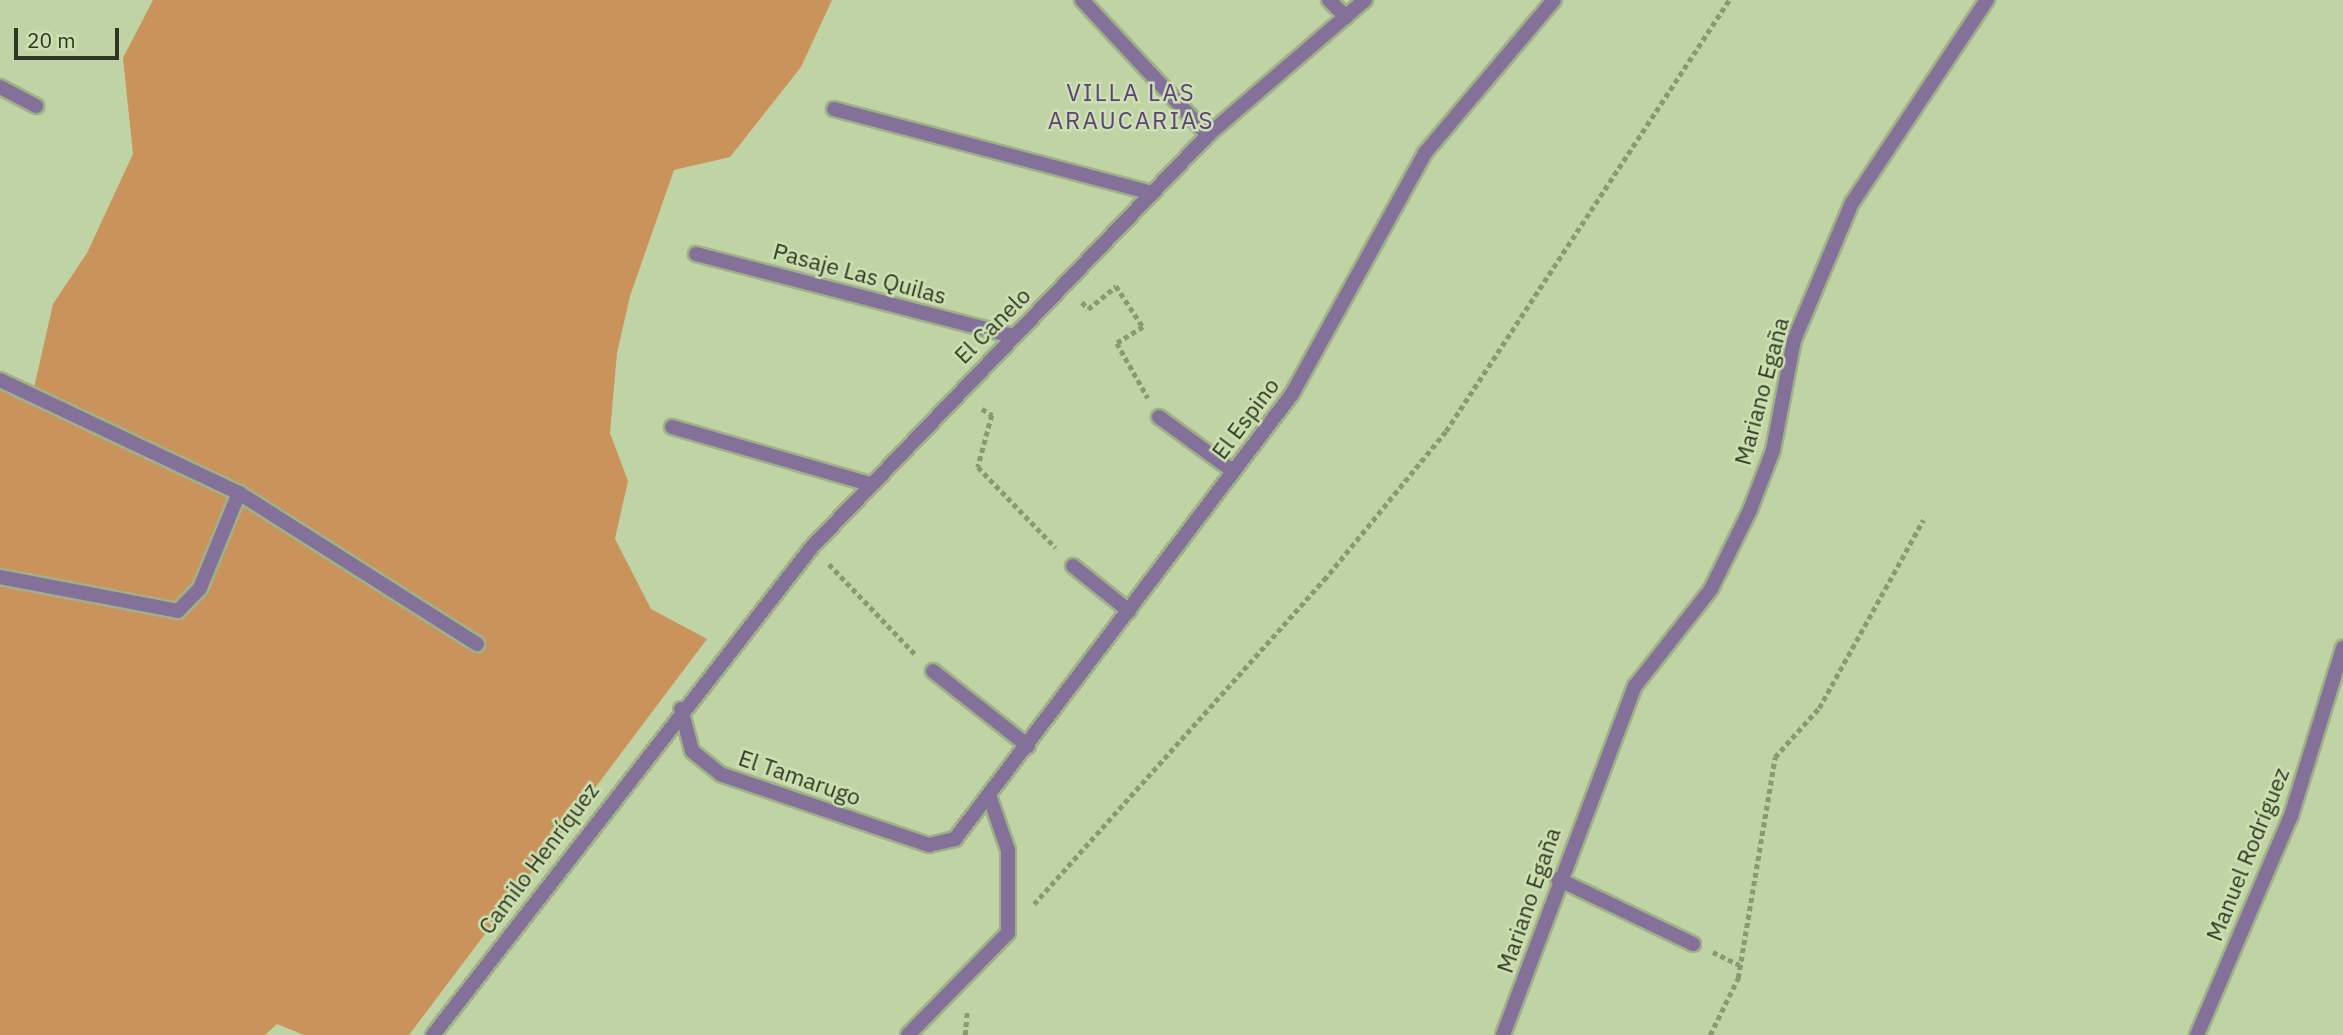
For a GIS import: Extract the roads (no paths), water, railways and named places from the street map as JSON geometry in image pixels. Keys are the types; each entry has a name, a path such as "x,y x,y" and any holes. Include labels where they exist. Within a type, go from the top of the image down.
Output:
{"street":[{"path":"1082,0 1208,135"},
{"path":"1329,0 1346,16"},
{"name":"El Canelo","path":"681,709 813,547 1012,336 1208,135 1365,0"},
{"name":"El Espino","path":"943,845 990,798 1311,366 1425,153 1555,0"},
{"name":"Mariano Egaña","path":"1503,1035 1558,878 1635,686 1711,589 1750,510 1773,450 1794,340 1852,203 1987,0"},
{"path":"0,87 36,106"},
{"path":"834,109 1152,193"},
{"name":"Pasaje Las Quilas","path":"696,254 1012,336"},
{"path":"0,380 239,493 477,644"},
{"path":"1158,417 1233,471"},
{"path":"672,427 870,484"},
{"path":"0,577 178,611 200,588 239,493"},
{"path":"1073,566 1129,611"},
{"name":"Manuel Rodríguez","path":"2197,1035 2291,816 2343,648"},
{"path":"933,671 1028,746"},
{"name":"El Tamarugo","path":"681,709 688,742 708,768 943,845"},
{"name":"Camilo Henríquez","path":"433,1035 681,709"},
{"path":"908,1035 1008,933 1009,850 990,798"},
{"path":"1558,878 1693,943"}],"district":[{"name":"VILLA LAS ARAUCARIAS","path":"1131,107"}]}
